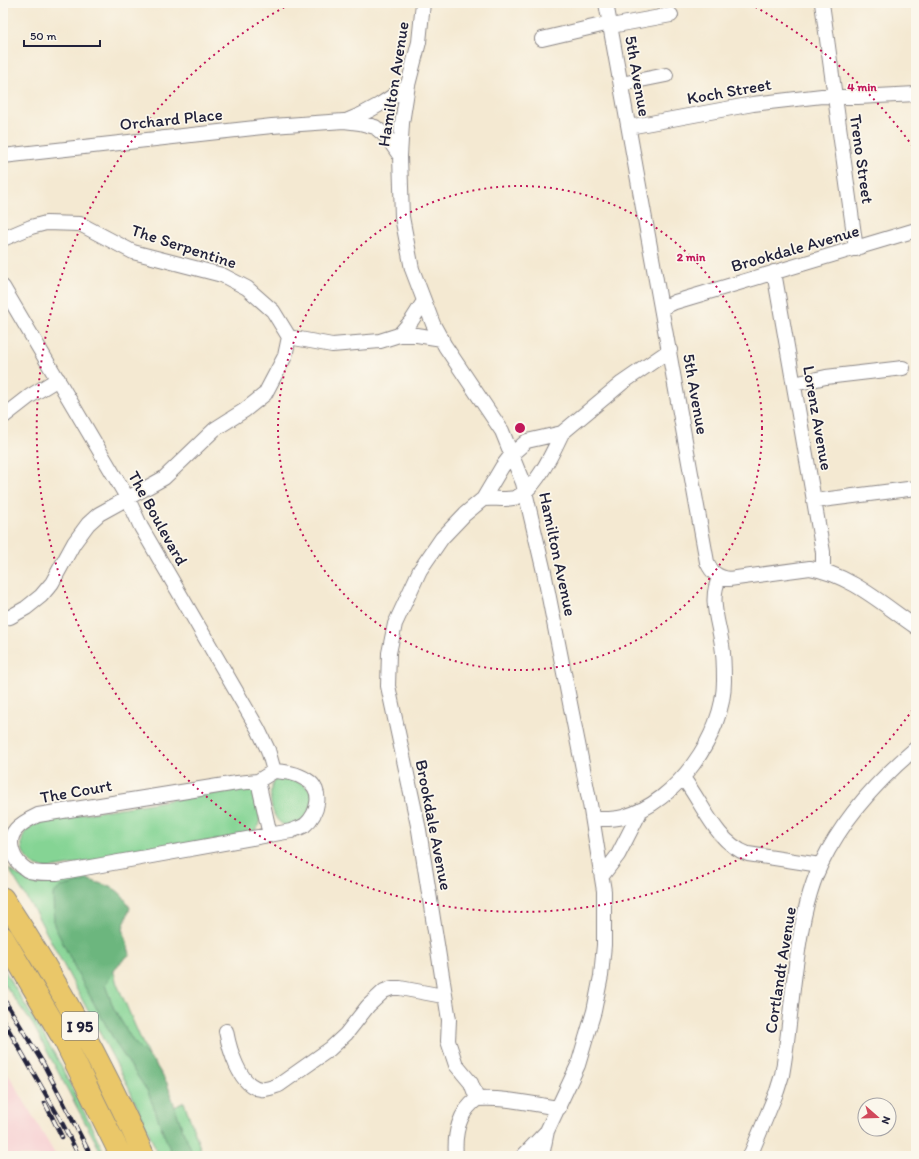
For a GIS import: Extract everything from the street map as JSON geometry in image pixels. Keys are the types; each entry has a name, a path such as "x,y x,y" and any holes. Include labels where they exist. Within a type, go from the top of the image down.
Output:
{"highway":[{"name":"I 95","path":"3,898 70,1008 105,1073 144,1156"},
{"name":"I 95","path":"3,937 65,1042 121,1156"}],"street":[{"name":"Hamilton Avenue","path":"423,3 419,42 408,85 402,124 400,156 400,186 404,224 412,269 442,339 495,418 502,431 526,492 544,572 593,819 602,876 604,917 601,976 587,1038 578,1065 547,1131 542,1156"},
{"name":"5th Avenue","path":"606,3 708,562 711,571 720,577"},
{"name":"Treno Street","path":"822,3 856,249"},
{"path":"542,39 610,24 671,15"},
{"path":"621,84 666,75"},
{"name":"Orchard Place","path":"344,121 367,113 385,103 408,85"},
{"name":"Koch Street","path":"629,128 753,104 822,96 916,94"},
{"name":"Orchard Place","path":"3,156 272,126 344,121 375,127 387,137 400,156"},
{"name":"The Serpentine","path":"3,239 31,227 46,223 80,224 133,252 222,275 247,288 273,311 289,337"},
{"name":"Brookdale Avenue","path":"662,308 774,272 856,249 916,230"},
{"name":"Lorenz Avenue","path":"774,272 823,552 823,570"},
{"name":"The Boulevard","path":"3,286 128,499 141,527 258,729 268,750 274,771"},
{"path":"400,335 412,320 424,300"},
{"path":"3,618 10,617 26,608 41,596 52,582 88,524 99,514 164,478 215,429 245,410 265,394 285,356 289,337 332,345 380,341 400,335 417,335 442,339"},
{"name":"Brookdale Avenue","path":"526,492 539,475 562,433 622,383 670,350"},
{"path":"794,384 826,377 903,368"},
{"path":"3,417 30,396 58,379"},
{"name":"Brookdale Avenue","path":"477,1098 471,1083 456,1065 448,1041 449,1020 419,830 388,686 389,654 395,624 420,570 442,538 465,514 483,499 502,467 512,454 527,442 562,433"},
{"path":"814,501 916,488"},
{"path":"483,499 507,499 526,492"},
{"path":"593,819 620,818 642,810 662,797 683,778 706,744 715,724 723,695 722,646 713,595 715,585 720,577 743,578 810,568 823,570 844,578 916,627"},
{"name":"Cortlandt Avenue","path":"750,1156 777,1091 782,1075 796,959 804,915 820,865 834,841 862,803 889,771 916,748"},
{"name":"The Court","path":"274,771 290,772 308,780 316,790 318,801 314,814 305,825 291,831 57,873 27,870 14,857 10,845 12,834 16,829 24,822 38,815 237,783 258,781 274,771"},
{"path":"683,778 696,794 714,825 726,840 738,850 748,854 820,865"},
{"path":"258,781 270,835"},
{"path":"602,876 618,855 642,810"},
{"path":"226,1030 230,1051 242,1076 252,1086 261,1089 270,1088 279,1085 312,1063 330,1048 346,1034 368,1006 384,991 392,988 400,988 444,996"},
{"path":"456,1156 455,1135 462,1116 470,1104 477,1098 494,1097 559,1108"},
{"name":"Hamilton Avenue","path":"523,1156 547,1131"}],"shaded area":[{"path":"3,1065 56,1156 3,1156"}],"green space":[{"path":"281,775 300,783 312,793 313,798 306,819 292,826 285,825 280,822 275,817 272,810 272,787 275,780"},
{"path":"251,787 255,790 260,820 256,830 251,834 46,869 31,863 22,849 22,840 26,831 33,825 46,820"},
{"path":"9,869 29,881 38,883 54,882 85,874 89,880 117,984 171,1109 184,1102 203,1156 159,1156 126,1082 38,917"},
{"path":"89,880 114,889 122,896 130,908 123,928 130,954 118,965 105,985 114,1009 133,1041 154,1062 167,1083 182,1128 192,1151 196,1156 174,1156 168,1145 148,1092 118,1047 81,980 54,925 53,894 61,887"},
{"path":"3,968 57,1058 106,1156 103,1156 33,1025 3,982"}],"railway":[{"path":"3,998 43,1063 91,1156"},
{"path":"3,1020 60,1119 79,1156"},
{"path":"45,1103 62,1137"}]}
